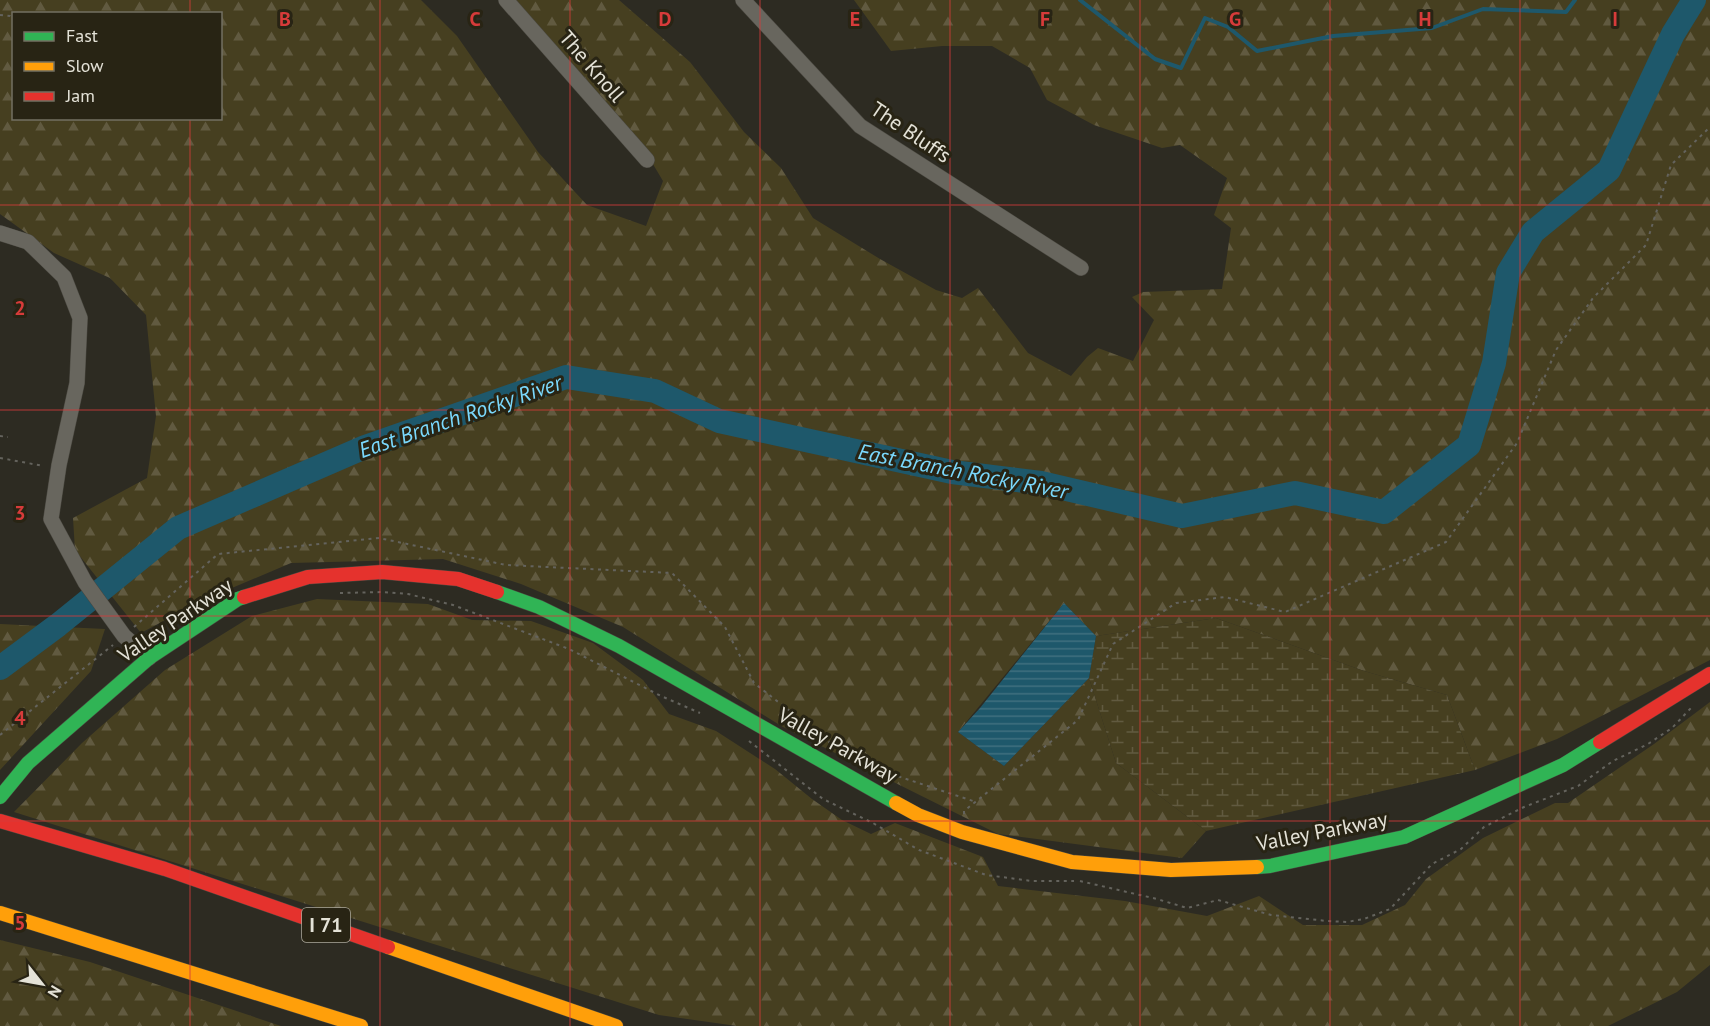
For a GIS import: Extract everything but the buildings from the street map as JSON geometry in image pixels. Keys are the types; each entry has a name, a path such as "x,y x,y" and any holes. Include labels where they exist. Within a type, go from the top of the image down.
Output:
{"main road":[{"name":"Valley Parkway","path":"0,797 28,763 149,658 238,599 308,577 382,572 458,579 539,607 619,646 918,815 962,832 1072,862 1171,870 1270,866 1404,837 1563,765 1710,674"},
{"name":"I 71","path":"0,821 165,869 616,1026"},
{"path":"0,913 361,1026"}],"street":[{"name":"The Knoll","path":"506,0 647,160"},
{"name":"The Bluffs","path":"743,0 860,126 1081,268"},
{"path":"0,233 28,242 64,277 80,318 77,383 58,469 51,519 85,582 124,636 149,658"}],"path":[{"path":"962,832 964,811 1078,720 1113,644 1176,603 1225,597 1285,612 1446,542 1517,442 1556,350 1593,298 1646,245 1671,165 1710,127"},
{"path":"0,436 8,437"},
{"path":"0,458 58,469"},
{"path":"0,735 124,636"}],"green space":[{"path":"0,0 421,0 457,36 538,152 587,205 646,226 663,181 638,139 515,0 619,0 690,62 744,132 781,168 813,218 936,290 962,298 978,288 1028,353 1071,376 1098,348 1133,361 1154,320 1132,297 1143,292 1222,289 1231,228 1214,215 1227,178 1180,145 1162,148 1094,125 1047,100 1030,68 992,46 942,46 891,51 854,0 1710,0 1710,660 1557,739 1475,770 1447,695 1364,671 1216,618 1096,636 1064,603 958,732 1004,766 1089,678 1116,763 1206,831 1182,858 998,834 783,727 623,627 521,584 443,559 291,563 199,602 141,633 75,550 73,518 147,478 156,416 146,315 110,278 54,253 0,214"},
{"path":"317,599 428,604 472,620 531,621 593,643 643,680 669,714 716,731 775,769 842,820 871,834 895,823 983,857 998,886 1125,901 1207,916 1259,896 1303,925 1362,925 1405,905 1426,879 1483,838 1555,803 1568,803 1710,702 1710,965 1677,992 1608,1026 737,1026 659,1015 14,812 82,743 165,670 252,616"},
{"path":"1216,618 1364,671 1447,695 1475,770 1206,831 1116,763 1089,678 1096,636"},
{"path":"0,624 105,629 91,671 0,770"},
{"path":"0,940 90,962 281,1026 0,1026"}],"water":[{"path":"1064,603 1096,636 1089,678 1004,766 958,732"}],"waterway":[{"path":"1080,0 1155,59 1181,68 1205,18 1228,27 1257,51 1333,36 1432,28 1483,9 1566,12 1575,0"},
{"name":"East Branch Rocky River","path":"0,668 58,625 178,528 365,447 566,377 655,391 719,421 952,472 1041,483 1182,516 1295,493 1384,512 1469,445 1494,363 1508,273 1533,232 1609,170 1673,34 1694,0"}],"traffic: fast":[{"path":"497,592 539,607 619,646 896,803"},
{"path":"0,797 28,763 149,658 244,597"},
{"path":"1257,867 1404,837 1563,765 1600,742"}],"traffic: slow":[{"path":"896,803 918,815 962,832 1072,862 1171,870 1257,867"},
{"path":"0,913 361,1026"},
{"path":"388,947 616,1026"}],"traffic: jam":[{"path":"244,597 308,577 382,572 458,579 497,592"},
{"path":"1600,742 1710,674"},
{"path":"0,821 165,869 388,947"}]}
